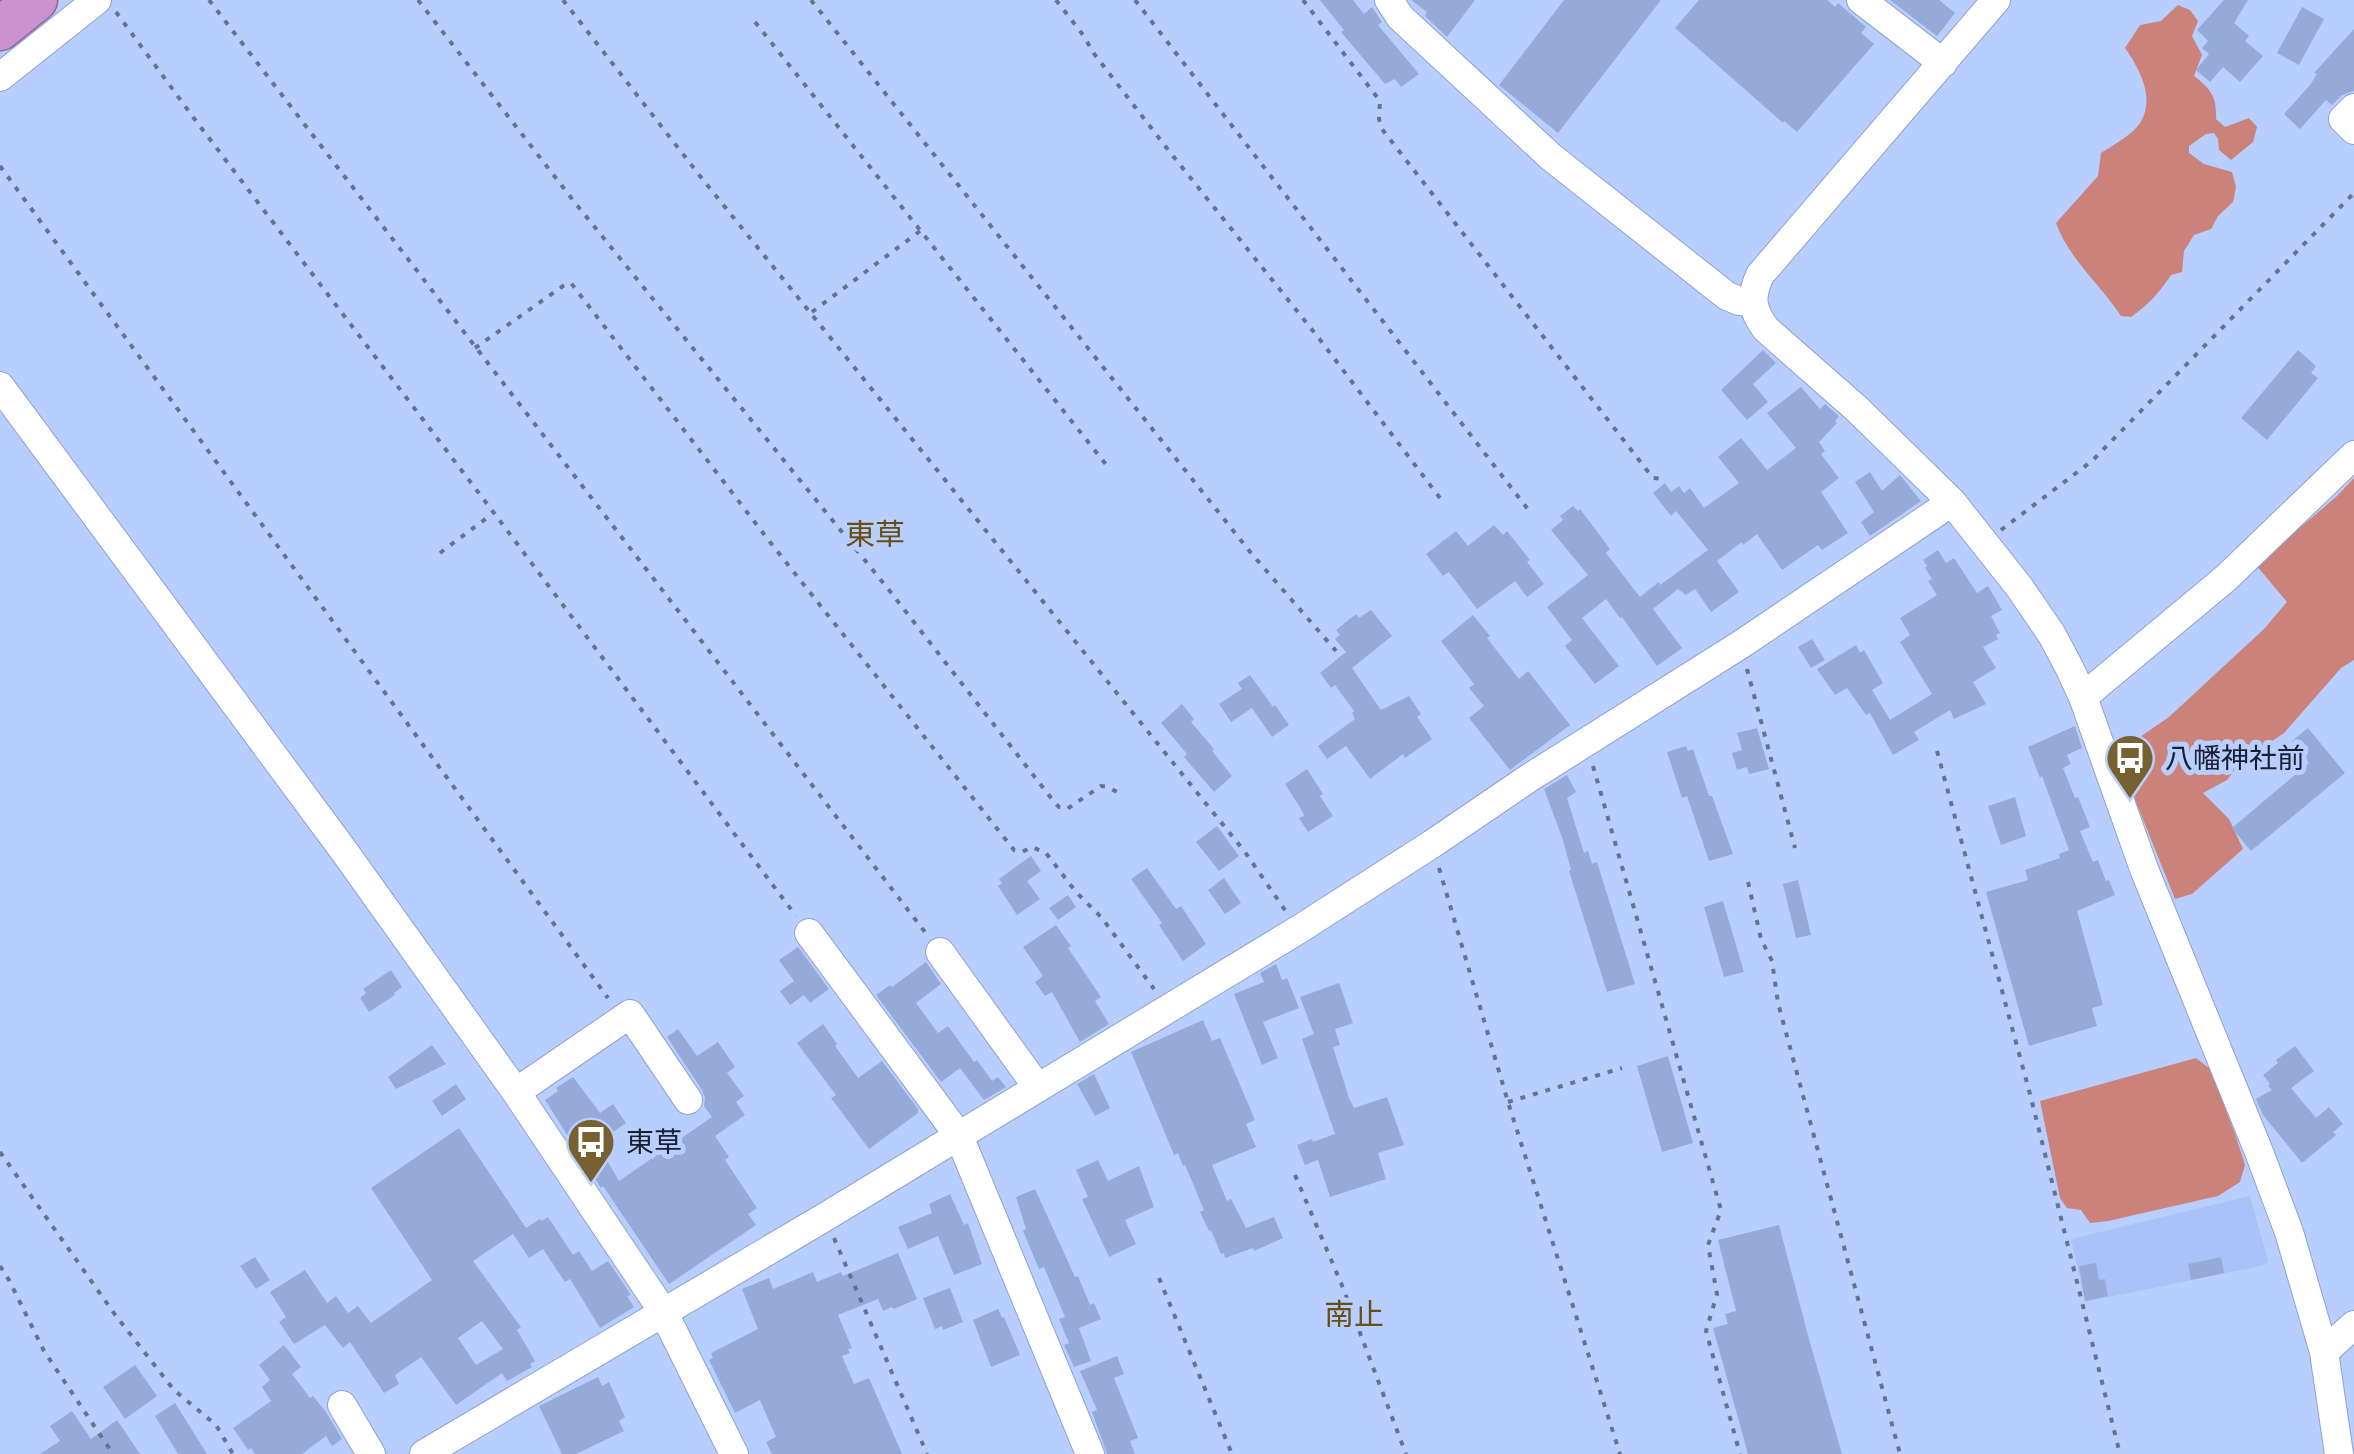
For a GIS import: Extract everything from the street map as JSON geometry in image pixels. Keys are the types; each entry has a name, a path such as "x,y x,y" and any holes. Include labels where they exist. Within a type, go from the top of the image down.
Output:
{"highway":[{"path":"0,29 36,0"}],"street":[{"path":"0,77 96,0"},
{"path":"1389,0 1400,18 1551,157 1726,296 1753,303"},
{"path":"1861,0 1942,63"},
{"path":"1993,1 1760,274 1753,290 1753,303 1766,329 1857,409 1952,502 2052,635 2082,697 2144,869 2289,1232 2324,1352 2339,1454"},
{"path":"2354,108 2344,119 2354,130"},
{"path":"0,386 344,851 516,1092 664,1313 734,1454"},
{"path":"2082,697 2226,578 2354,455"},
{"path":"424,1454 1298,930 1740,645 1952,502"},
{"path":"809,934 959,1136 1090,1454"},
{"path":"940,952 1038,1088"},
{"path":"516,1092 630,1014 688,1100"},
{"path":"2324,1352 2354,1325"},
{"path":"342,1405 372,1454"}],"path":[{"path":"108,0 809,934"},
{"path":"209,0 940,952"},
{"path":"418,0 588,219 1055,802 1066,809 1101,786 1117,792"},
{"path":"564,0 700,176 1235,840 1298,930"},
{"path":"810,0 1226,523 1336,651"},
{"path":"1056,0 1443,502"},
{"path":"1135,0 1530,512"},
{"path":"1303,0 1380,101 1382,129 1653,478 1666,479"},
{"path":"756,22 1108,467"},
{"path":"0,166 623,1018"},
{"path":"1985,542 2092,461 2354,193"},
{"path":"811,313 920,231"},
{"path":"475,348 570,283 1014,850 1022,852 1032,846 1046,853 1102,918 1168,1008"},
{"path":"440,553 494,513"},
{"path":"1740,645 1795,848"},
{"path":"1586,742 1721,1210 1708,1245 1716,1294 1706,1331 1740,1454"},
{"path":"1938,751 2030,1094 2120,1454"},
{"path":"1432,844 1508,1102 1620,1454"},
{"path":"1748,882 1900,1454"},
{"path":"1508,1102 1622,1068"},
{"path":"0,1152 116,1316 174,1390 216,1425 233,1454"},
{"path":"1295,1175 1348,1299 1406,1454"},
{"path":"825,1217 927,1454"},
{"path":"0,1266 44,1351 114,1454"},
{"path":"1159,1278 1232,1454"}],"shaded area":[{"path":"2178,5 2190,10 2198,21 2192,36 2202,55 2194,76 2212,94 2216,119 2225,127 2249,118 2257,127 2253,142 2231,160 2219,150 2214,133 2189,146 2189,153 2204,164 2232,172 2236,187 2233,202 2211,229 2194,235 2184,251 2182,272 2171,275 2131,317 2121,316 2077,260 2056,223 2098,176 2101,153 2132,132 2145,113 2144,84 2125,48 2140,25 2161,21"},
{"path":"2354,478 2354,660 2341,668 2284,733 2240,763 2227,780 2203,793 2229,819 2243,849 2192,894 2175,899 2126,777 2124,748 2169,717 2264,629 2287,602 2256,565"},
{"path":"2196,1058 2210,1069 2234,1131 2245,1165 2240,1182 2218,1196 2108,1221 2090,1223 2081,1210 2067,1208 2060,1198 2040,1101"},
{"path":"2250,1196 2268,1261 2265,1265 2085,1302 2071,1239"}],"building":[{"path":"1320,0 1353,0 1364,14 1372,7 1382,22 1378,25 1419,74 1401,87 1395,79 1385,84"},
{"path":"1411,0 1475,0 1447,37 1425,16 1427,12"},
{"path":"1564,0 1661,0 1558,133 1499,85"},
{"path":"1699,0 1827,0 1835,7 1838,3 1866,27 1861,33 1874,44 1797,132 1675,28"},
{"path":"1890,0 1939,0 1955,13 1937,36"},
{"path":"2224,0 2248,0 2234,23 2249,36 2245,41 2263,56 2240,82 2223,67 2210,82 2196,70 2209,54 2202,48 2208,41 2197,30"},
{"path":"2302,7 2324,19 2299,65 2277,53"},
{"path":"2354,29 2354,91 2342,95 2332,105 2326,100 2300,129 2284,114"},
{"path":"1763,350 1776,363 1753,384 1768,402 1747,420 1721,390"},
{"path":"2298,350 2316,366 2311,373 2318,378 2267,440 2241,418"},
{"path":"1801,387 1820,409 1825,404 1839,416 1819,442 1825,451 1821,454 1839,478 1821,492 1848,533 1822,550 1818,545 1782,570 1757,534 1743,545 1742,542 1717,561 1739,592 1711,612 1695,589 1686,595 1678,589 1653,609 1682,648 1657,666 1606,599 1582,618 1619,666 1595,684 1565,646 1572,640 1547,607 1588,575 1551,530 1563,520 1560,516 1573,506 1580,509 1610,549 1606,553 1640,597 1708,550 1676,511 1671,516 1653,493 1665,483 1671,492 1679,486 1684,493 1690,488 1704,508 1739,483 1718,457 1741,438 1767,470 1796,448 1767,413"},
{"path":"1870,472 1882,491 1900,475 1921,501 1870,536 1861,522 1874,512 1855,482"},
{"path":"1494,525 1503,535 1507,531 1544,584 1527,597 1515,581 1477,609 1449,572 1443,576 1426,554 1456,531 1468,546"},
{"path":"1938,550 1946,563 1954,558 1977,593 1988,586 2002,610 1991,616 2000,633 1996,635 1998,639 1983,647 1996,668 1973,682 1986,704 1954,719 1950,710 1914,732 1919,740 1893,755 1870,713 1866,715 1847,688 1835,695 1817,669 1856,645 1860,653 1864,650 1883,683 1872,690 1890,720 1932,694 1900,642 1910,635 1900,618 1937,595 1928,581 1932,579 1923,560"},
{"path":"1371,610 1392,636 1352,668 1381,710 1409,696 1432,739 1405,758 1403,754 1370,779 1346,746 1327,759 1318,746 1355,719 1354,711 1335,685 1331,688 1320,673 1346,652 1335,639 1340,635 1336,630 1356,614 1359,618"},
{"path":"1473,615 1519,679 1528,671 1570,725 1510,770 1469,718 1484,706 1469,688 1474,684 1441,641"},
{"path":"1812,639 1825,660 1811,668 1798,647"},
{"path":"1250,675 1289,725 1272,737 1252,708 1231,722 1219,704 1242,689 1238,683"},
{"path":"1182,704 1232,776 1214,792 1161,723"},
{"path":"2075,726 2082,748 2067,755 2071,764 2063,768 2090,827 2080,831 2093,862 2098,860 2115,895 2077,911 2103,1005 2092,1008 2097,1026 2029,1046 1986,892 2028,880 2025,870 2060,858 2059,854 2069,850 2028,747"},
{"path":"1757,728 1769,769 1749,774 1747,767 1737,770 1732,753 1742,750 1737,733"},
{"path":"2308,728 2345,773 2251,851 2232,828 2309,763 2292,741"},
{"path":"1686,746 1688,751 1693,749 1733,854 1709,861 1667,752"},
{"path":"1307,769 1333,816 1308,832 1299,818 1304,816 1301,809 1285,784"},
{"path":"1567,775 1576,792 1567,798 1584,853 1588,851 1592,864 1597,862 1635,984 1607,992 1563,840 1544,789"},
{"path":"2015,797 2026,836 2001,845 1988,806"},
{"path":"1217,826 1239,856 1219,871 1196,842"},
{"path":"1031,856 1041,871 1027,881 1040,899 1017,915 998,886 1002,883 999,879"},
{"path":"1147,868 1176,909 1181,906 1206,944 1183,961 1131,879"},
{"path":"1224,878 1241,903 1225,914 1208,890"},
{"path":"1798,880 1811,935 1796,938 1783,884"},
{"path":"1068,895 1076,907 1058,920 1049,908"},
{"path":"1723,901 1744,972 1724,977 1704,907"},
{"path":"1056,925 1101,997 1095,1001 1109,1024 1080,1042 1052,992 1045,996 1035,982 1043,976 1023,947"},
{"path":"798,947 829,989 810,1003 804,995 790,1005 780,991 794,981 779,960"},
{"path":"926,962 941,984 916,1003 938,1033 948,1026 992,1081 998,1077 1006,1087 984,1100 960,1068 941,1082 876,995"},
{"path":"1276,964 1282,980 1287,978 1299,1008 1263,1022 1278,1058 1262,1065 1234,994 1264,982 1260,973"},
{"path":"391,970 402,987 369,1012 360,998 366,993 363,989"},
{"path":"1339,983 1353,1023 1335,1029 1340,1045 1333,1047 1349,1098 1354,1108 1387,1097 1404,1145 1378,1153 1386,1179 1330,1197 1318,1160 1305,1165 1297,1145 1335,1134 1302,1039 1314,1034 1300,997"},
{"path":"1203,1020 1212,1041 1220,1038 1255,1120 1246,1124 1256,1147 1212,1165 1227,1201 1231,1199 1246,1228 1274,1217 1283,1238 1225,1258 1200,1212 1204,1210 1185,1165 1178,1153 1174,1155 1131,1052"},
{"path":"823,1024 858,1078 882,1061 918,1109 918,1113 869,1149 831,1098 836,1095 797,1043"},
{"path":"678,1029 697,1056 718,1042 735,1067 727,1073 744,1096 736,1102 745,1115 715,1136 729,1157 725,1160 757,1208 748,1214 756,1225 669,1284 545,1100 573,1077 600,1113 613,1104 626,1123 597,1143 619,1181 712,1117 704,1106 702,1090 667,1037"},
{"path":"432,1045 446,1064 396,1089 388,1077"},
{"path":"2295,1046 2314,1071 2291,1088 2316,1118 2329,1107 2343,1124 2333,1132 2336,1135 2302,1163 2263,1115 2256,1099 2272,1090 2263,1075"},
{"path":"1668,1056 1693,1143 1662,1152 1637,1066"},
{"path":"1094,1074 1110,1108 1095,1116 1077,1084"},
{"path":"456,1084 466,1099 442,1116 432,1101"},
{"path":"459,1128 526,1228 548,1217 573,1255 579,1251 592,1271 608,1261 631,1295 627,1296 634,1307 600,1328 570,1279 565,1282 543,1249 529,1258 513,1234 473,1261 521,1327 517,1330 535,1361 530,1364 532,1367 507,1381 502,1373 456,1405 421,1357 395,1375 399,1384 384,1393 350,1342 343,1348 325,1325 294,1344 279,1322 286,1317 270,1292 305,1270 327,1303 336,1296 348,1313 358,1306 371,1323 432,1280 371,1188","holes":["482,1321 503,1349 476,1365 458,1338"]},
{"path":"1098,1160 1108,1181 1139,1166 1154,1207 1125,1220 1136,1244 1109,1257 1082,1199 1088,1197 1076,1170"},
{"path":"1035,1189 1075,1277 1078,1276 1090,1305 1094,1303 1101,1319 1079,1328 1091,1361 1074,1367 1059,1319 1065,1317 1044,1267 1039,1269 1023,1231 1026,1229 1016,1197"},
{"path":"950,1194 964,1225 968,1223 982,1264 954,1275 938,1236 908,1249 898,1227 932,1213 929,1204"},
{"path":"1779,1225 1842,1454 1748,1454 1713,1328 1728,1324 1725,1314 1736,1311 1718,1240"},
{"path":"898,1253 917,1299 883,1311 878,1299 838,1315 852,1348 842,1356 854,1384 869,1378 902,1454 772,1454 766,1442 776,1437 760,1400 735,1413 709,1360 713,1358 711,1353 758,1329 742,1289 769,1278 773,1289 813,1272 817,1282 841,1272 843,1276"},
{"path":"255,1257 270,1280 256,1289 240,1266"},
{"path":"2221,1257 2224,1273 2191,1280 2188,1264"},
{"path":"2096,1263 2108,1296 2085,1301 2079,1266"},
{"path":"950,1288 963,1322 935,1329 923,1298"},
{"path":"998,1309 1020,1355 991,1367 973,1320"},
{"path":"284,1345 301,1367 292,1374 326,1412 342,1439 332,1446 326,1436 302,1454 255,1454 233,1428 271,1401 262,1387 270,1380 259,1365"},
{"path":"1117,1356 1124,1374 1114,1378 1138,1438 1130,1441 1135,1454 1107,1454 1092,1412 1097,1410 1080,1371"},
{"path":"135,1365 157,1396 125,1419 103,1387"},
{"path":"598,1377 602,1386 609,1382 625,1417 619,1421 624,1431 576,1454 562,1454 539,1406"},
{"path":"175,1403 207,1454 178,1454 155,1416"},
{"path":"72,1411 91,1439 117,1420 140,1454 40,1454 60,1441 50,1426"}],"place":[{"name":"八幡神社前","path":"2130,800"},
{"name":"東草","path":"591,1184"}],"district":[{"name":"東草","path":"875,535"},
{"name":"南止","path":"1354,1315"}]}
